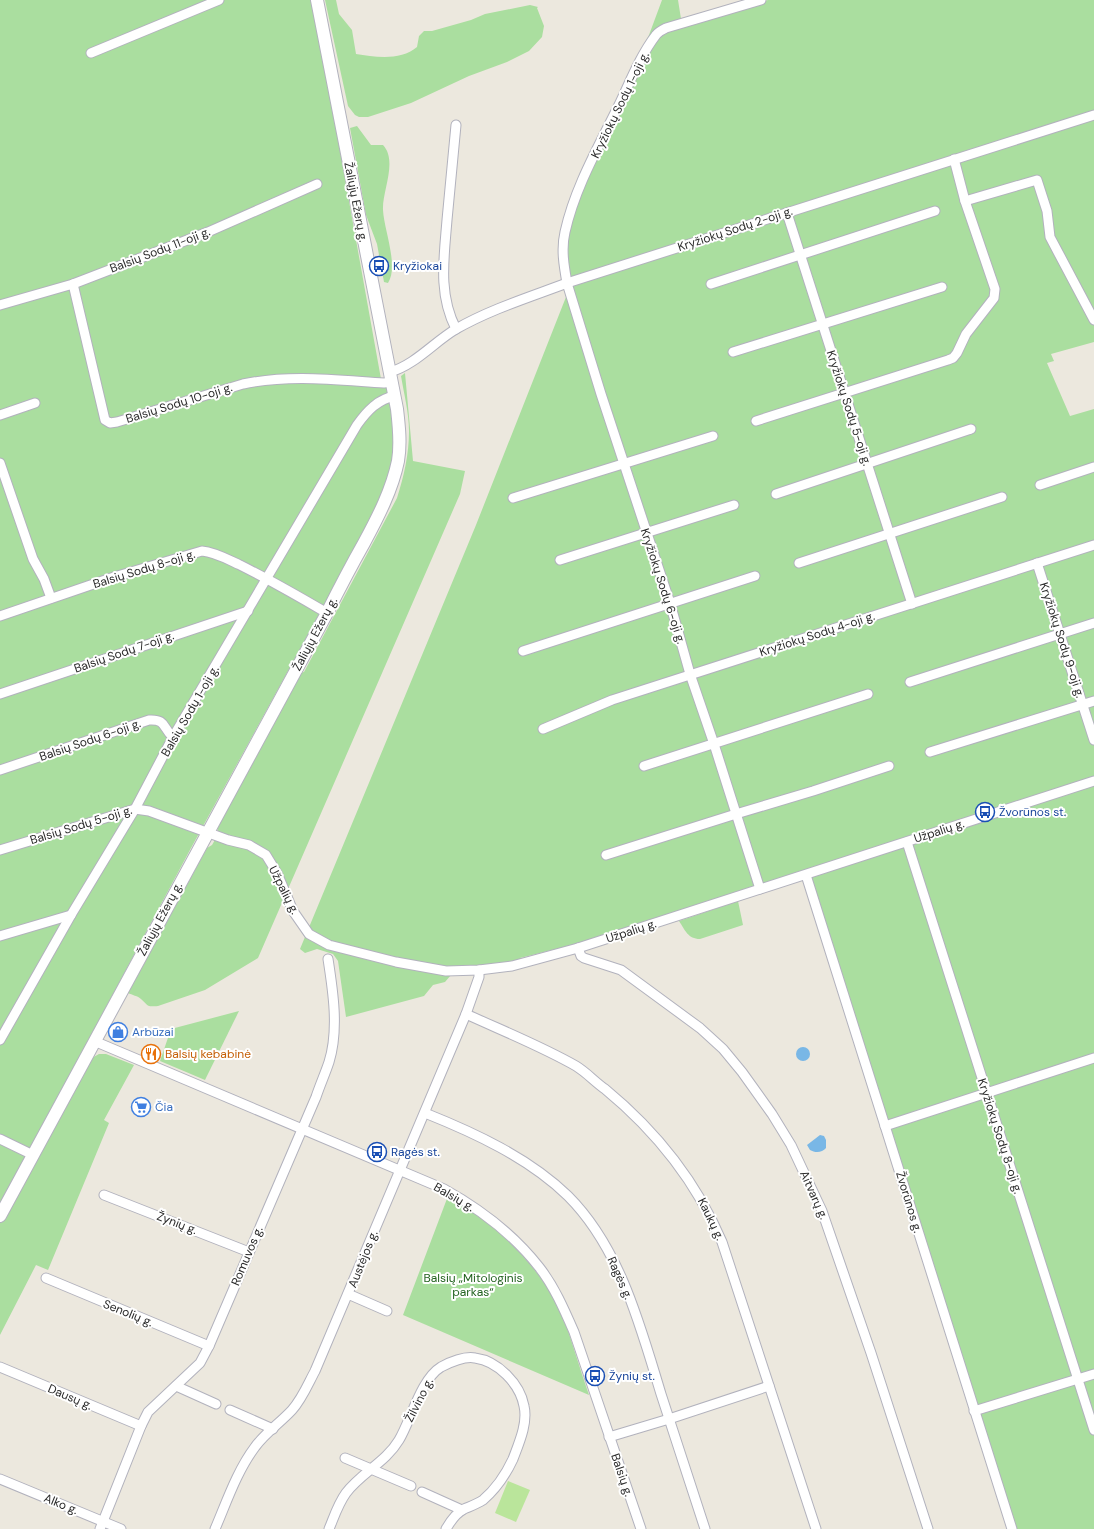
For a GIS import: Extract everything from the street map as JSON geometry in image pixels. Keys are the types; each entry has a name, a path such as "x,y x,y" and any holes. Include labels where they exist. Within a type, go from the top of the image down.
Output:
{"main road":[{"name":"Žaliųjų Ežerų g.","path":"0,1216 327,613 373,525 387,496 394,476 400,445 395,396 317,0"}],"street":[{"path":"91,53 219,0"},
{"name":"Kryžiokų Sodų 1-oji g.","path":"567,283 564,266 565,234 578,192 640,62 656,35 666,28 761,0"},
{"name":"Kryžiokų Sodų 2-oji g.","path":"391,377 456,329 496,310 567,283 1094,115"},
{"path":"456,125 443,273 447,306 456,329"},
{"path":"756,421 953,358 957,353 966,334 994,298 995,289 965,201 954,159"},
{"path":"965,201 1037,180 1046,211 1050,237 1094,320"},
{"name":"Balsių Sodų 11-oji g.","path":"0,305 74,284 208,232 317,184"},
{"path":"711,284 935,211"},
{"name":"Kryžiokų Sodų 5-oji g.","path":"787,212 912,604"},
{"name":"Kryžiokų Sodų 6-oji g.","path":"567,283 646,534 670,603 690,674 760,889"},
{"name":"Balsių Sodų 10-oji g.","path":"74,284 105,420 110,423 243,384 263,380 296,378 384,383 391,377"},
{"path":"732,352 942,288"},
{"name":"Balsių Sodų 1-oji g.","path":"0,1040 71,914 135,808 173,737 268,579 357,424 370,408 384,399 395,396"},
{"path":"0,415 35,404"},
{"path":"776,494 971,430"},
{"path":"513,498 714,436"},
{"path":"0,463 33,559 44,579 51,598"},
{"path":"1040,485 1094,467"},
{"path":"799,563 1002,497"},
{"path":"560,560 734,505"},
{"name":"Kryžiokų Sodų 4-oji g.","path":"543,729 612,700 1094,545"},
{"name":"Balsių Sodų 8-oji g.","path":"0,614 136,570 202,552 207,552 229,560 268,579 327,613"},
{"name":"Kryžiokų Sodų 9-oji g.","path":"1037,563 1094,740"},
{"path":"523,651 755,576"},
{"name":"Balsių Sodų 7-oji g.","path":"0,694 248,610"},
{"path":"910,682 1094,623"},
{"path":"644,766 868,694"},
{"path":"930,752 1094,701"},
{"name":"Balsių Sodų 6-oji g.","path":"0,770 149,720 160,721 164,724 173,737"},
{"path":"606,855 889,766"},
{"name":"Užpalių g.","path":"207,832 228,840 249,845 266,855 277,873 293,911 308,934 329,945 421,967 446,971 479,970 525,963 578,948 1094,781"},
{"name":"Balsių Sodų 5-oji g.","path":"0,850 135,808 149,811 207,832"},
{"name":"Kryžiokų Sodų 8-oji g.","path":"907,842 1094,1430"},
{"name":"Žvorūnos g.","path":"806,874 1012,1529"},
{"path":"0,936 71,914"},
{"name":"Aitvarų g.","path":"578,948 580,954 584,958 621,970 700,1028 723,1049 742,1072 772,1114 787,1139 822,1211 871,1353 928,1529"},
{"name":"Romuvos g.","path":"101,1525 148,1412 200,1363 209,1346 316,1097 329,1062 332,1049 334,1015 328,959"},
{"name":"Austėjos g.","path":"215,1529 243,1466 256,1445 292,1409 304,1392 315,1371 466,1014 479,977 479,970"},
{"name":"Kaukų g.","path":"466,1014 578,1067 617,1100 655,1137 676,1161 691,1182 704,1203 722,1242 816,1529"},
{"name":"Balsių g.","path":"94,1041 444,1189 476,1209 509,1236 539,1267 552,1286 574,1332 641,1529"},
{"path":"885,1126 1094,1058"},
{"name":"Ragės g.","path":"425,1113 480,1138 535,1169 568,1197 583,1214 603,1242 625,1287 643,1335 705,1529"},
{"path":"0,1139 33,1155"},
{"name":"Žynių g.","path":"104,1195 250,1252"},
{"name":"Senolių g.","path":"46,1278 209,1346"},
{"path":"348,1294 388,1311"},
{"name":"Žilvino g.","path":"329,1529 346,1492 393,1449 433,1373 441,1367 463,1358 476,1358 490,1363 502,1370 516,1385 525,1406 525,1420 512,1459 495,1488 473,1506 462,1510 455,1516 446,1529"},
{"name":"Dausų g.","path":"0,1367 141,1426"},
{"path":"974,1411 1094,1374"},
{"path":"176,1386 216,1404"},
{"path":"609,1437 769,1386"},
{"path":"230,1410 273,1429"},
{"path":"345,1458 411,1486"},
{"name":"Alko g.","path":"0,1479 101,1525 121,1529"},
{"path":"422,1492 462,1510"}],"green space":[{"path":"0,0 312,0 381,379 391,394 396,436 390,481 345,567 191,848 0,1206"},
{"path":"325,0 336,0 339,14 352,30 356,54 371,56 388,57 403,54 417,47 419,36 424,31 432,31 471,20 485,14 530,5 538,7 537,8 544,26 542,37 529,51 507,62 469,76 411,103 368,117 359,117 355,115 348,106"},
{"path":"662,0 678,0 682,25 768,0 1094,0 1094,342 1051,354 1054,361 1047,363 1070,416 1094,409 1094,1529 1015,1529 801,873 584,942 520,958 522,968 487,974 451,975 445,982 433,985 424,996 346,1017 338,961 333,954 317,949 305,953 300,949 476,525 566,297 560,265 559,247 562,231 579,183 649,35"},
{"path":"357,126 371,145 383,145 389,159 388,176 383,202 384,218 392,258 391,276 388,283 384,282 377,244 366,215 350,128"},
{"path":"405,373 413,461 465,471 460,494 258,958 205,990 158,1006 148,1006 137,996 128,993 207,848 212,845 219,833 217,828 299,673 304,672 397,498 406,465 409,440 408,417 401,376"},
{"path":"738,901 743,925 696,939 685,931 679,921"},
{"path":"239,1011 205,1080 160,1061 171,1029"},
{"path":"99,1054 106,1054 134,1065 104,1120 109,1123 48,1270 36,1265 0,1335 0,1223 90,1059"},
{"name":"Balsių „Mitologinis parkas“","path":"448,1196 483,1220 516,1248 544,1282 564,1319 589,1395 403,1315"},
{"path":"508,1481 530,1490 516,1522 495,1513"}],"water":[{"path":"800,1047 806,1047 810,1051 810,1057 806,1061 800,1061 796,1057 796,1051"},
{"path":"820,1135 824,1136 826,1140 826,1148 823,1151 818,1152 810,1150 807,1145"}],"place":[{"name":"Kryžiokai","path":"379,266"},
{"name":"Žvorūnos st.","path":"985,812"},
{"name":"Arbūzai","path":"118,1032"},
{"name":"Balsių kebabinė","path":"151,1054"},
{"name":"Čia","path":"141,1107"},
{"name":"Ragės st.","path":"377,1152"},
{"name":"Žynių st.","path":"595,1376"}]}
